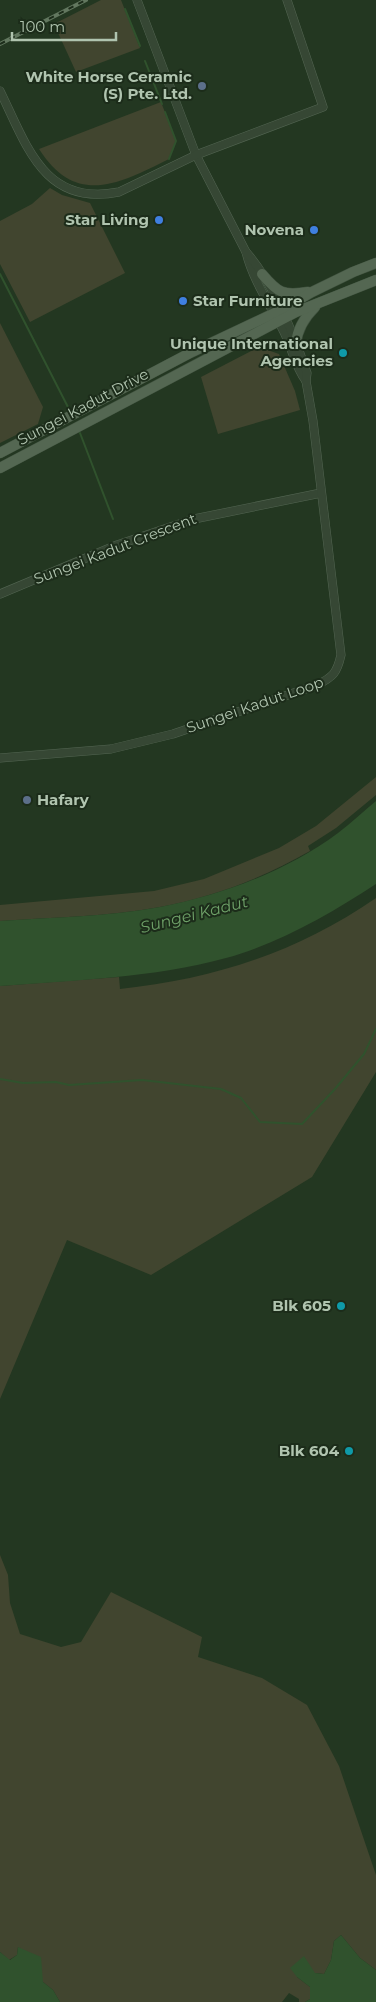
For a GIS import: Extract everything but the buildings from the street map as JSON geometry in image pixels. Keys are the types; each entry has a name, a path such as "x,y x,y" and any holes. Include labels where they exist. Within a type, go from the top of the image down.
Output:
{"main road":[{"path":"280,316 312,292 376,263"},
{"path":"262,274 280,292 293,294 312,292"},
{"path":"280,316 320,303 376,280"},
{"path":"296,344 297,334 308,315 320,303"},
{"name":"Sungei Kadut Drive","path":"0,453 190,354 280,316"},
{"name":"Sungei Kadut Drive","path":"0,468 208,359 280,316"},
{"path":"190,354 199,352 208,359"}],"street":[{"path":"137,0 196,155 246,252 250,267 280,316"},
{"path":"0,91 36,161 50,178 72,190 95,194 118,192 196,155 323,107 287,0"},
{"path":"246,252 262,274 280,316"},
{"name":"Sungei Kadut Loop","path":"0,758 112,749 173,734 260,705 329,679 338,668 341,655 313,421 306,381 307,373 296,344 280,316"},
{"name":"Sungei Kadut Loop","path":"280,316 301,375 306,381"},
{"name":"Sungei Kadut Crescent","path":"0,594 112,547 194,519 321,493"}],"shaded area":[{"path":"101,0 121,0 140,48 76,72 54,24"},
{"path":"161,102 176,141 169,159 133,176 99,185 83,184 68,179 53,167 39,149"},
{"path":"50,188 62,195 90,203 125,273 30,322 0,264 0,221 32,204"},
{"path":"0,323 43,407 38,424 0,443"},
{"path":"259,347 279,354 295,391 300,410 218,434 201,377"},
{"path":"376,777 376,795 336,828 308,846 310,851 256,878 199,898 160,907 100,915 0,921 0,905 154,891 204,879 279,848 316,826"},
{"path":"376,898 376,1072 312,1177 151,1275 67,1240 0,1399 0,986 119,977 120,989 189,978 222,970 286,948 316,934"},
{"path":"0,1555 8,1575 10,1603 20,1634 61,1647 81,1642 111,1592 202,1637 198,1657 262,1678 307,1705 339,1766 376,1875 376,1970 360,1958 341,1935 334,1941 331,1960 324,1974 315,1973 297,1977 310,1987 310,1999 305,2002 299,2002 299,1999 289,1993 282,2002 60,2002 53,1990 43,1982 18,1947 17,1955 9,1960 0,1952"}],"water":[{"name":"Sungei Kadut","path":"376,801 376,884 304,927 246,952 198,965 114,977 0,986 0,921 100,915 160,907 207,896 253,880 297,859 343,829"},
{"path":"341,1935 360,1958 376,1970 376,2002 305,2002 310,1999 310,1987 297,1977 290,1968 304,1956 315,1973 324,1974 331,1960 334,1941"},
{"path":"18,1947 41,1957 43,1982 53,1990 60,2002 0,2002 0,1952 10,1960 17,1955"}],"waterway":[{"path":"125,9 140,46"},
{"path":"145,61 162,104"},
{"path":"165,112 176,141 169,159"},
{"path":"0,274 71,413"},
{"path":"80,433 113,519"},
{"path":"0,1079 23,1083 56,1082 69,1085 142,1080 221,1089 241,1098 260,1122 302,1124 364,1054 376,1029"}],"railway":[{"path":"0,44 86,0"}],"place":[{"name":"White Horse Ceramic (S) Pte. Ltd.","path":"202,86"},
{"name":"Star Living","path":"159,220"},
{"name":"Novena","path":"314,230"},
{"name":"Star Furniture","path":"183,301"},
{"name":"Unique International Agencies","path":"343,353"},
{"name":"Hafary","path":"27,800"},
{"name":"Blk 605","path":"341,1306"},
{"name":"Blk 604","path":"349,1451"}]}
